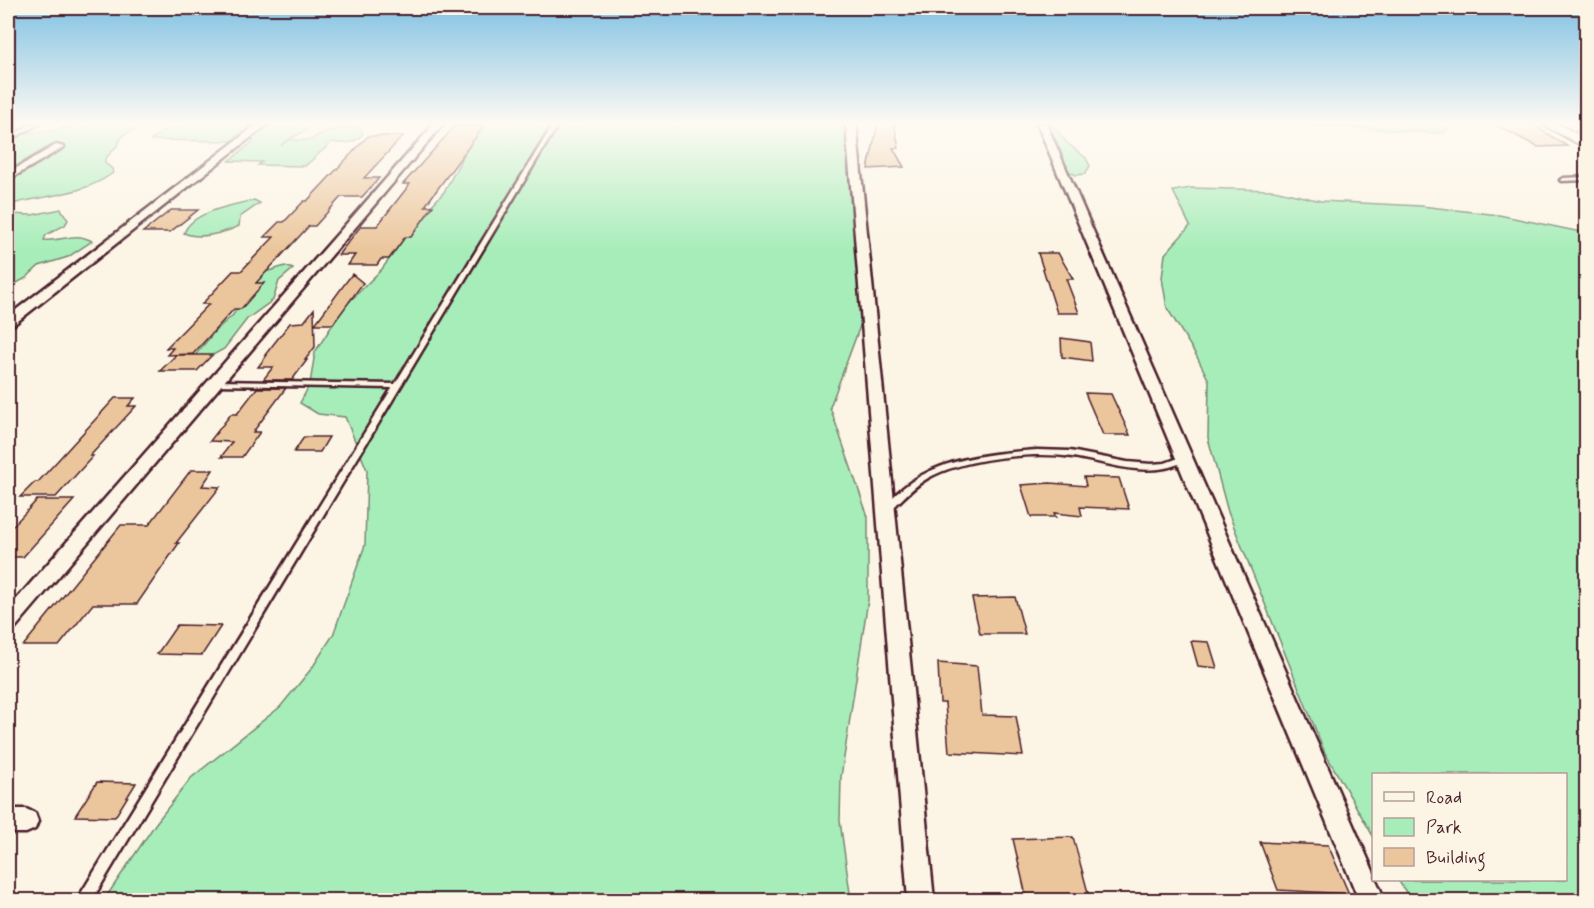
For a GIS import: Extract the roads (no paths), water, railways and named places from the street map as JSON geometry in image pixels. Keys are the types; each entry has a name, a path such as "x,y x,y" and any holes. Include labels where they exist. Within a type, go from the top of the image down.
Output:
{"street":[{"path":"8,177 27,165"},
{"path":"8,322 210,165"},
{"path":"8,622 403,165"},
{"path":"855,165 921,900"},
{"path":"1059,165 1372,900"}],"lane":[{"path":"85,900 531,165"},
{"path":"1563,180 1587,179"},
{"path":"215,383 397,386"},
{"path":"886,510 927,475 980,459 1067,453 1145,466 1162,466 1184,459"}]}
